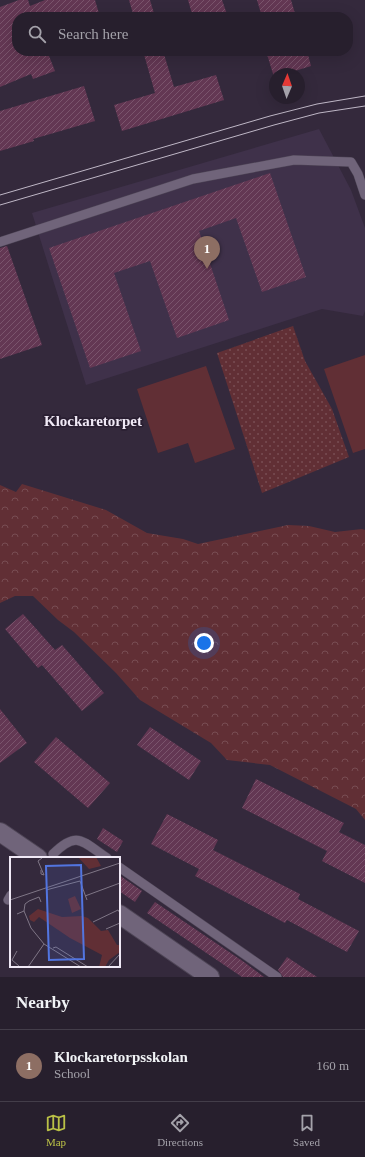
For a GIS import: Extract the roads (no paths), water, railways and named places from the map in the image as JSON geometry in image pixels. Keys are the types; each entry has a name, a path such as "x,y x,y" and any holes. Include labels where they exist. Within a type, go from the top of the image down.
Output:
{"street":[{"path":"0,832 41,857"},
{"path":"120,915 210,977"}],"lane":[{"path":"0,242 193,179 294,160 351,162 358,174 365,195"},
{"path":"41,857 65,842 76,840 84,842 105,857"},
{"path":"120,868 277,977"}],"tram line":[{"path":"0,195 270,116 317,104 365,96"},
{"path":"0,205 274,125 319,113 365,106"}],"place":[{"name":"Klockaretorpsskolan","path":"207,269"}],"district":[{"name":"Klockaretorpet","path":"93,421"}]}
